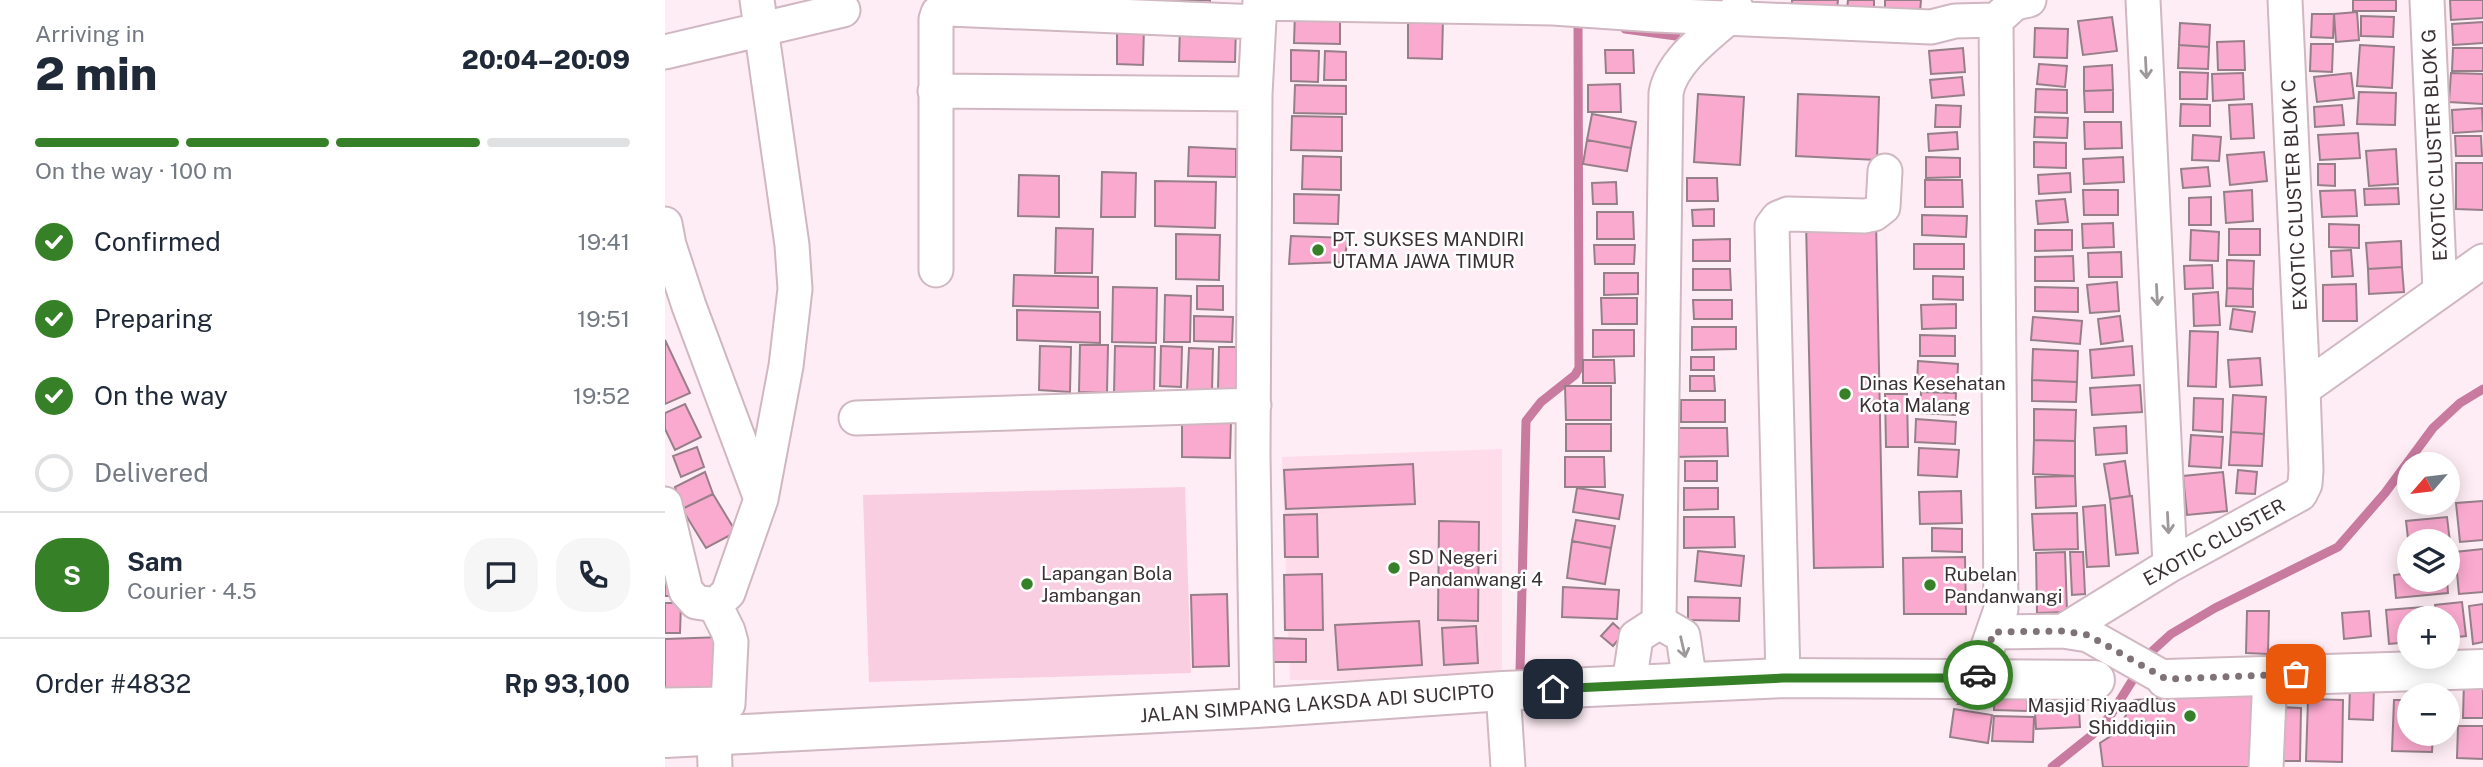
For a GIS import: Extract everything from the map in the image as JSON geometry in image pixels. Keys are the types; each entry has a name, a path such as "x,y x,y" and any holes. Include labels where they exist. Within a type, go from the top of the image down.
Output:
{"street":[{"path":"2143,0 2170,565"},
{"name":"EXOTIC CLUSTER BLOK C","path":"2285,0 2303,389"},
{"name":"EXOTIC CLUSTER BLOK G","path":"2427,0 2440,291"},
{"path":"936,270 936,19 938,13 946,9 1260,8 1413,3 1656,15 1739,9 1931,27 2013,6 2001,609 1977,678"},
{"path":"1257,708 1255,94 1260,8"},
{"path":"1659,622 1667,93 1671,76 1679,62 1739,9"},
{"path":"665,52 759,15 843,10"},
{"path":"715,605 728,593 761,499 786,366 795,289 792,245 759,15"},
{"path":"935,92 1255,94"},
{"path":"1783,678 1772,226 1777,218 1788,214 1874,214 1883,207 1885,171"},
{"path":"665,224 689,306 761,499"},
{"path":"2303,389 2483,261"},
{"name":"EXOTIC CLUSTER","path":"2075,633 2170,565 2300,494 2305,484 2306,470 2303,389"},
{"path":"856,418 1254,405"},
{"path":"665,504 687,591 696,602 715,605"},
{"path":"665,705 721,735 731,642 715,605"},
{"path":"1659,622 1683,636 1690,683"},
{"path":"1629,684 1636,637 1659,622"},
{"path":"1994,632 2075,633 2166,679 2483,669"},
{"path":"2075,633 2079,681"},
{"path":"2266,767 2270,675"},
{"name":"JALAN SIMPANG LAKSDA ADI SUCIPTO","path":"665,738 1257,708 1629,684 1783,678 2079,681"},
{"path":"1503,691 1509,767"}],"shaded area":[{"name":"SD Negeri Pandanwangi 4","path":"1502,449 1502,680 1290,680 1282,457"},
{"name":"Lapangan Bola Jambangan","path":"1185,487 1191,673 869,682 863,495"}],"building":[{"path":"1166,0 1210,0 1210,4 1166,4"},
{"path":"1792,0 1838,0 1837,10 1792,7"},
{"path":"1848,0 1874,0 1874,10 1847,9"},
{"path":"1885,0 1921,0 1920,12 1885,10"},
{"path":"2353,0 2396,0 2396,11 2353,11"},
{"path":"2450,0 2483,0 2483,18 2451,20"},
{"path":"1295,11 1340,12 1340,44 1294,43"},
{"path":"2357,12 2359,40 2336,42 2334,14"},
{"path":"2312,14 2334,14 2333,38 2311,37"},
{"path":"2361,16 2394,17 2393,37 2361,36"},
{"path":"2112,17 2117,51 2083,55 2078,21"},
{"path":"1408,18 1443,19 1442,59 1408,58"},
{"path":"2483,22 2483,43 2453,45 2452,24"},
{"path":"2180,23 2210,25 2209,47 2179,45"},
{"path":"1180,25 1236,26 1235,62 1179,61"},
{"path":"1117,26 1144,27 1143,65 1117,64"},
{"path":"2035,28 2068,29 2067,58 2034,57"},
{"path":"2244,41 2245,70 2218,70 2217,42"},
{"path":"2311,44 2333,44 2332,72 2310,71"},
{"path":"2179,45 2209,47 2208,69 2178,68"},
{"path":"2360,45 2394,47 2392,88 2357,86"},
{"path":"1963,48 1965,72 1931,74 1929,51"},
{"path":"2453,48 2483,48 2483,71 2452,71"},
{"path":"1291,50 1319,51 1318,82 1291,81"},
{"path":"1605,50 1633,50 1634,73 1606,73"},
{"path":"1325,51 1346,52 1346,80 1324,80"},
{"path":"2039,64 2067,66 2065,87 2037,84"},
{"path":"2112,65 2113,90 2084,91 2084,67"},
{"path":"2180,72 2208,73 2207,99 2180,99"},
{"path":"2243,73 2244,99 2213,101 2212,74"},
{"path":"2351,73 2354,98 2317,102 2314,77"},
{"path":"2451,73 2483,74 2483,104 2449,102"},
{"path":"1962,77 1964,95 1932,98 1930,80"},
{"path":"1620,84 1621,112 1588,112 1588,85"},
{"path":"1295,85 1346,86 1346,114 1294,113"},
{"path":"2036,89 2067,90 2067,113 2035,112"},
{"path":"2113,90 2113,112 2085,112 2084,91"},
{"path":"2359,92 2396,93 2395,125 2357,124"},
{"path":"1698,94 1744,97 1740,165 1694,162"},
{"path":"1798,94 1879,97 1877,160 1796,156"},
{"path":"2181,104 2210,105 2210,126 2180,126"},
{"path":"2252,104 2254,138 2231,139 2229,105"},
{"path":"1936,105 1961,106 1960,127 1935,127"},
{"path":"2342,105 2344,125 2315,127 2314,107"},
{"path":"2482,108 2483,131 2453,133 2452,110"},
{"path":"1592,114 1636,122 1631,148 1587,140"},
{"path":"1292,116 1342,117 1342,151 1291,150"},
{"path":"2035,117 2068,118 2067,138 2034,137"},
{"path":"2084,122 2121,122 2122,148 2085,149"},
{"path":"1957,132 1958,149 1929,151 1928,134"},
{"path":"2358,133 2360,158 2320,160 2318,135"},
{"path":"2193,135 2221,137 2219,161 2192,160"},
{"path":"2455,136 2481,136 2482,156 2456,156"},
{"path":"1587,140 1631,148 1627,171 1583,164"},
{"path":"2034,142 2066,143 2066,168 2034,167"},
{"path":"1189,147 1236,149 1236,177 1188,176"},
{"path":"2396,149 2398,184 2369,186 2366,151"},
{"path":"2264,152 2267,181 2230,185 2227,155"},
{"path":"1303,156 1341,157 1341,190 1302,189"},
{"path":"1926,157 1960,158 1960,177 1926,178"},
{"path":"2123,157 2124,182 2084,184 2083,159"},
{"path":"2456,163 2483,163 2483,210 2456,209"},
{"path":"2318,164 2335,164 2335,186 2318,185"},
{"path":"2208,167 2210,186 2183,188 2181,169"},
{"path":"1102,172 1136,173 1135,217 1101,217"},
{"path":"2070,173 2071,192 2039,194 2038,175"},
{"path":"1019,175 1059,176 1059,217 1018,216"},
{"path":"1687,178 1717,178 1718,201 1687,201"},
{"path":"1925,180 1962,180 1963,207 1925,207"},
{"path":"1155,181 1216,182 1215,228 1155,226"},
{"path":"1616,182 1617,204 1593,204 1592,183"},
{"path":"2398,188 2399,204 2365,205 2364,189"},
{"path":"2083,190 2118,190 2118,215 2084,215"},
{"path":"2252,190 2253,221 2226,223 2224,192"},
{"path":"2355,190 2357,216 2322,217 2320,191"},
{"path":"1294,194 1339,195 1338,224 1294,223"},
{"path":"2211,197 2211,225 2189,225 2189,198"},
{"path":"2065,199 2068,222 2038,224 2036,201"},
{"path":"1714,209 1714,226 1693,226 1692,210"},
{"path":"1597,212 1633,212 1634,239 1597,239"},
{"path":"1922,215 1967,216 1966,237 1922,235"},
{"name":"Dinas Kesehatan Kota Malang","path":"1876,220 1883,567 1814,568 1806,222"},
{"path":"2113,223 2114,247 2083,248 2082,224"},
{"path":"2329,224 2359,225 2359,248 2329,247"},
{"path":"1056,228 1093,229 1092,273 1055,273"},
{"path":"2229,229 2260,229 2260,255 2229,255"},
{"path":"2035,230 2072,230 2072,250 2035,251"},
{"path":"2191,230 2219,232 2218,261 2190,260"},
{"path":"1176,234 1220,235 1219,280 1176,279"},
{"name":"PT. SUKSES MANDIRI UTAMA JAWA TIMUR","path":"1291,236 1348,238 1344,262 1289,264"},
{"path":"1730,239 1730,261 1693,261 1693,240"},
{"path":"2401,241 2402,267 2368,269 2366,243"},
{"path":"1914,244 1964,244 1964,269 1914,269"},
{"path":"1594,245 1635,245 1634,264 1595,264"},
{"path":"2351,250 2353,276 2332,277 2331,251"},
{"path":"2121,252 2122,277 2089,277 2088,253"},
{"path":"2073,256 2074,281 2035,281 2035,257"},
{"path":"2227,260 2254,261 2253,289 2227,288"},
{"path":"2212,265 2213,288 2185,289 2184,266"},
{"path":"2402,267 2404,292 2369,294 2368,269"},
{"path":"1693,269 1730,269 1731,290 1693,290"},
{"path":"1604,273 1638,273 1638,294 1604,295"},
{"path":"1014,275 1098,277 1098,308 1013,306"},
{"path":"1933,276 1963,277 1963,300 1933,299"},
{"path":"2117,282 2119,311 2090,313 2087,285"},
{"path":"2356,284 2357,321 2323,321 2323,285"},
{"path":"1197,286 1223,286 1223,310 1197,309"},
{"path":"1113,287 1157,288 1156,343 1112,342"},
{"path":"2035,287 2078,288 2078,312 2035,311"},
{"path":"2227,288 2253,289 2253,307 2226,306"},
{"path":"2218,292 2220,325 2194,326 2193,294"},
{"path":"1165,295 1191,296 1190,342 1164,342"},
{"path":"1601,298 1637,298 1637,324 1602,324"},
{"path":"1693,300 1732,300 1732,319 1694,319"},
{"path":"1956,304 1956,328 1922,329 1921,305"},
{"path":"2233,309 2255,312 2252,332 2230,329"},
{"path":"1017,310 1100,312 1100,343 1017,340"},
{"path":"1194,316 1233,317 1232,342 1194,341"},
{"path":"2120,316 2123,341 2101,344 2098,319"},
{"path":"2033,317 2082,321 2080,344 2031,340"},
{"path":"1692,327 1736,327 1736,349 1692,350"},
{"path":"1593,330 1634,330 1634,356 1593,357"},
{"path":"2190,331 2218,332 2216,387 2188,386"},
{"path":"1920,335 1955,336 1955,356 1920,356"},
{"path":"665,340 690,393 665,404"},
{"path":"1080,345 1108,345 1107,393 1079,392"},
{"path":"1040,346 1071,347 1070,392 1039,390"},
{"path":"1115,346 1155,347 1154,395 1114,394"},
{"path":"1161,346 1182,347 1181,387 1160,386"},
{"path":"2132,346 2134,375 2092,378 2090,350"},
{"path":"1219,347 1240,347 1239,390 1218,389"},
{"path":"1189,348 1213,349 1212,391 1187,391"},
{"path":"2033,349 2078,351 2077,382 2032,380"},
{"path":"1691,357 1714,357 1714,370 1691,370"},
{"path":"2260,358 2262,385 2230,387 2228,360"},
{"path":"1583,360 1614,360 1615,383 1583,383"},
{"path":"1918,361 1958,364 1957,388 1917,385"},
{"path":"1690,376 1714,376 1715,391 1690,391"},
{"path":"2032,380 2077,382 2076,402 2032,401"},
{"path":"2140,385 2142,412 2092,415 2090,388"},
{"path":"1565,386 1611,386 1611,420 1566,420"},
{"path":"1921,392 1956,393 1955,415 1920,413"},
{"path":"1885,394 1907,394 1908,447 1886,447"},
{"path":"2233,395 2266,397 2264,434 2231,432"},
{"path":"2194,398 2223,399 2222,432 2193,430"},
{"path":"1681,400 1725,400 1725,422 1681,422"},
{"path":"685,404 701,437 675,450 665,429 665,413"},
{"path":"2034,409 2076,410 2075,441 2034,440"},
{"path":"1916,419 1956,422 1955,444 1915,442"},
{"path":"1182,420 1231,421 1230,458 1182,457"},
{"path":"1566,424 1611,424 1611,451 1566,451"},
{"path":"2126,426 2127,453 2096,455 2094,428"},
{"path":"1670,428 1727,428 1728,456 1671,457"},
{"path":"2231,432 2264,434 2262,466 2229,465"},
{"path":"2191,435 2223,437 2221,468 2189,466"},
{"path":"2034,440 2075,441 2075,476 2033,474"},
{"path":"697,447 704,467 681,477 673,456"},
{"path":"1919,448 1959,450 1957,477 1918,475"},
{"path":"1565,457 1604,457 1605,487 1565,487"},
{"path":"1685,461 1717,461 1717,481 1685,481"},
{"path":"2125,461 2130,496 2110,499 2104,464"},
{"path":"1413,464 1415,504 1286,509 1284,470"},
{"path":"2238,470 2257,472 2255,494 2236,493"},
{"path":"705,472 713,494 682,509 675,487"},
{"path":"2223,472 2227,511 2187,515 2183,476"},
{"path":"2075,476 2076,506 2036,508 2035,477"},
{"path":"1577,488 1623,495 1619,519 1573,512"},
{"path":"1684,488 1718,488 1718,509 1684,510"},
{"path":"1961,491 1962,523 1920,524 1919,492"},
{"path":"713,494 736,532 706,548 682,509"},
{"path":"2132,496 2138,553 2116,555 2110,499"},
{"path":"2483,501 2483,540 2460,542 2457,515 2461,514 2461,503"},
{"path":"2105,505 2109,566 2087,567 2083,507"},
{"path":"2077,513 2078,549 2034,550 2032,514"},
{"path":"1317,514 1318,557 1285,557 1284,515"},
{"path":"1684,517 1734,517 1735,547 1684,548"},
{"path":"2447,517 2448,529 2407,529 2406,521"},
{"path":"1576,520 1615,526 1611,548 1572,541"},
{"path":"1439,521 1479,522 1478,621 1438,620"},
{"path":"1932,528 1962,529 1962,552 1932,551"},
{"path":"1572,541 1611,548 1605,584 1567,578"},
{"path":"2483,549 2483,592 2459,594 2460,551"},
{"path":"1698,551 1744,556 1741,586 1695,581"},
{"path":"2065,552 2067,612 2037,613 2036,553"},
{"path":"2070,552 2083,552 2085,594 2072,595"},
{"path":"1965,557 1966,614 1904,614 1903,558"},
{"path":"665,563 673,596 665,596"},
{"path":"1322,574 1323,630 1285,630 1284,575"},
{"path":"2394,575 2397,575 2397,592 2448,593 2396,598"},
{"path":"1563,587 1619,590 1617,619 1562,617"},
{"path":"1227,594 1229,666 1193,667 1191,595"},
{"path":"1688,597 1740,598 1739,621 1688,620"},
{"path":"2462,602 2466,636 2460,637 2460,606 2435,605"},
{"path":"665,603 681,603 680,633 665,633"},
{"path":"2483,604 2483,642 2473,644 2469,606"},
{"path":"2397,609 2397,643 2389,644 2386,610"},
{"path":"2247,611 2269,611 2268,654 2246,653"},
{"path":"2369,611 2371,636 2344,639 2342,613"},
{"path":"1419,621 1422,665 1338,670 1335,625"},
{"path":"1613,623 1624,633 1613,646 1601,636"},
{"path":"1476,626 1478,663 1444,665 1442,628"},
{"path":"723,637 726,687 665,690 665,639"},
{"path":"1273,638 1306,639 1306,662 1272,662"},
{"path":"2464,680 2483,680 2483,718 2463,718"},
{"path":"2350,686 2374,687 2373,720 2349,719"},
{"path":"1995,688 2028,689 2027,711 1994,710"},
{"path":"2078,691 2080,727 2036,729 2034,693"},
{"path":"1988,693 1989,707 1958,704 1964,696"},
{"name":"Masjid Riyaadlus Shiddiqiin","path":"2255,693 2255,767 2103,767 2100,743 2117,732 2134,700"},
{"path":"2308,699 2343,700 2342,762 2306,761"},
{"path":"2394,700 2397,700 2397,746 2432,746 2432,752 2392,751"},
{"path":"2277,707 2301,708 2300,761 2276,761"},
{"path":"1954,709 1992,715 1988,743 1950,737"},
{"path":"1994,716 2034,717 2033,742 1992,741"},
{"path":"2460,726 2483,726 2483,759 2457,758"}],"waterway":[{"path":"1520,671 1526,421 1541,402 1575,375 1579,368 1578,22 1584,23"},
{"path":"1625,29 1676,36"},
{"path":"2052,767 2092,735 2110,716 2149,654 2171,634 2215,608 2338,547 2385,493 2433,428 2460,403 2483,389"}],"way so far":[{"path":"1978,675 1994,632 2063,631 2088,635 2166,679 2296,674"}],"place":[{"name":"PT. SUKSES MANDIRI UTAMA JAWA TIMUR","path":"1318,250"},
{"name":"Dinas Kesehatan Kota Malang","path":"1845,394"},
{"name":"SD Negeri Pandanwangi 4","path":"1394,568"},
{"name":"Lapangan Bola Jambangan","path":"1027,584"},
{"name":"Rubelan Pandanwangi","path":"1930,585"},
{"name":"Masjid Riyaadlus Shiddiqiin","path":"2190,716"}],"route":[{"path":"1553,689 1783,678 1977,678 1978,675"}]}
